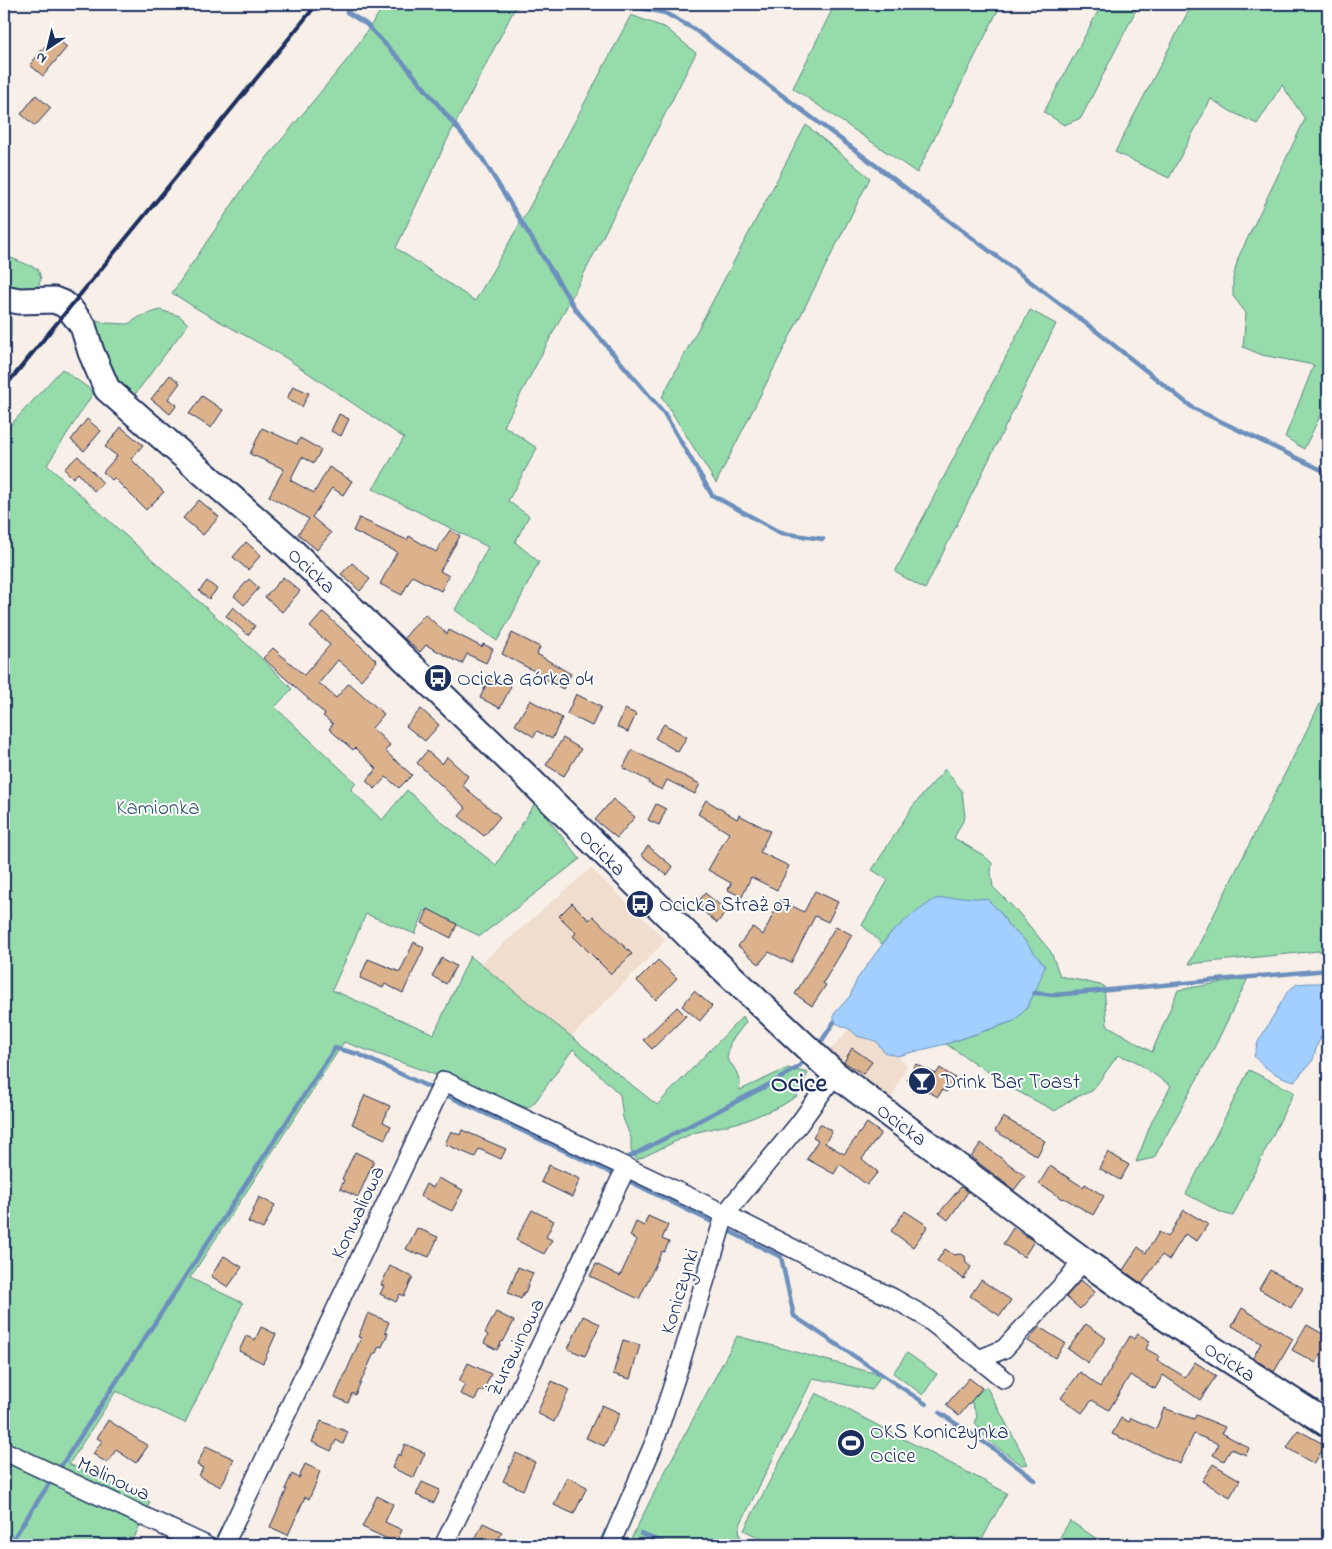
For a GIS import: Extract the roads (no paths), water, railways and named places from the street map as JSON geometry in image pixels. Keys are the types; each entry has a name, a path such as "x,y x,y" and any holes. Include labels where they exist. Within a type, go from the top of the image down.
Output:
{"street":[{"name":"Ocicka","path":"4,298 19,301 54,300 64,304 72,311 83,326 91,352 107,388 295,554 525,775 703,950 834,1074 1083,1260 1176,1325 1328,1424"},
{"name":"Koniczynki","path":"610,1545 653,1446 725,1214 799,1124 834,1074"},
{"name":"Konwaliowa","path":"224,1545 444,1080 626,1168"},
{"path":"626,1168 725,1214 893,1298 924,1316 1004,1379"},
{"name":"Żurawinowa","path":"444,1545 626,1168"},
{"path":"980,1359 1004,1349 1083,1260"},
{"name":"Malinowa","path":"4,1452 205,1545"}],"water":[{"path":"962,897 987,899 1001,913 1009,927 1021,936 1045,966 1026,1009 1014,1021 946,1044 897,1056 884,1052 876,1041 857,1036 851,1030 834,1022 834,1014 850,996 857,979 890,934 935,899"},
{"path":"1328,983 1328,1024 1317,1045 1313,1060 1295,1081 1273,1072 1254,1056 1258,1042 1288,991 1297,984"}],"waterway":[{"path":"621,4 665,13 694,29 1096,331 1193,408 1328,473"},
{"path":"347,12 366,24 407,67 482,158 576,310 664,413 712,495 781,533 823,539"},
{"path":"1034,993 1054,995 1328,970"},
{"path":"821,1042 834,1022"},
{"path":"61,1466 335,1048 358,1054 435,1090"},
{"path":"629,1157 772,1083 802,1063"},
{"path":"446,1095 616,1175"},
{"path":"627,1180 716,1224"},
{"path":"727,1230 781,1257 794,1316 926,1404"},
{"path":"940,1413 991,1447 1035,1480"},
{"path":"9,1545 49,1484"},
{"path":"600,1545 606,1531 609,1532"},
{"path":"641,1534 669,1545"}],"railway":[{"path":"4,388 317,4"}],"place":[{"name":"Ocicka Górka 04","path":"438,678"},
{"name":"Ocicka Straż 07","path":"640,904"},
{"name":"Drink Bar Toast","path":"922,1081"},
{"name":"OKS Koniczynka Ocice","path":"851,1443"}],"district":[{"name":"Ocice","path":"799,1082"}],"park label":[{"name":"Kamionka","path":"158,807"}]}
